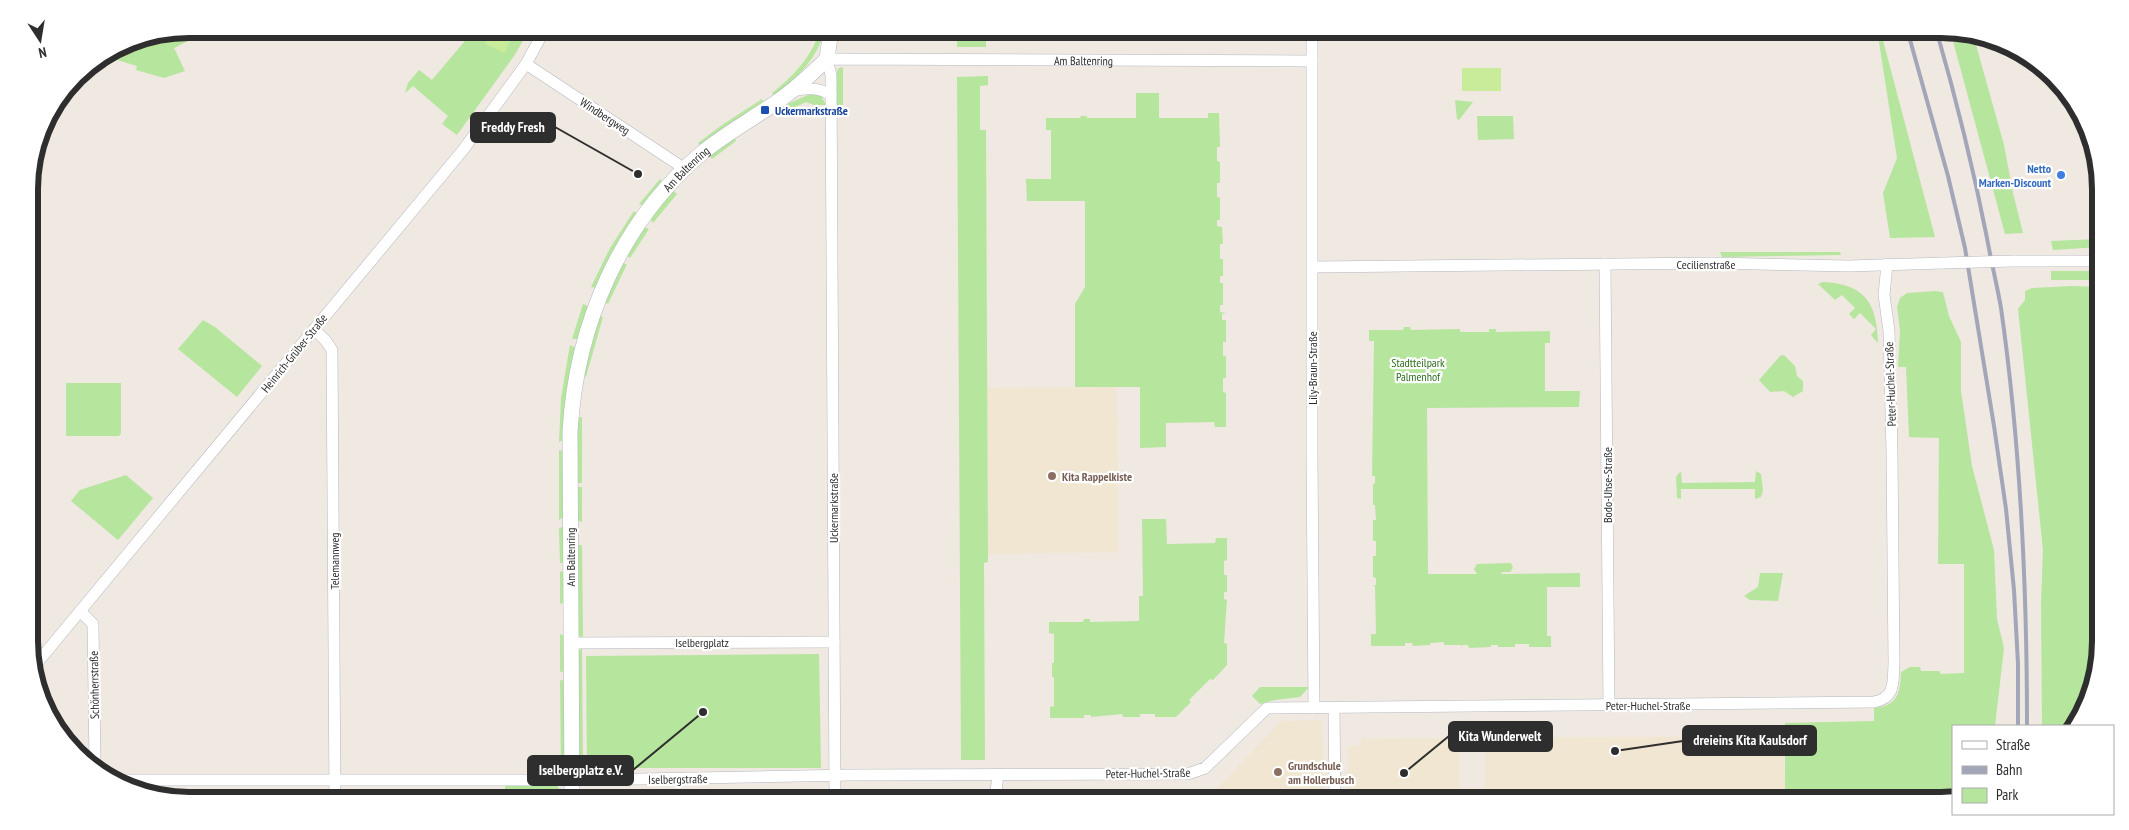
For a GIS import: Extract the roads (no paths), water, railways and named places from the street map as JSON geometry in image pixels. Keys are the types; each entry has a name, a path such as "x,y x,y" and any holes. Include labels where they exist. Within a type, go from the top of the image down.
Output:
{"street":[{"name":"Heinrich-Grüber-Straße","path":"39,661 463,150 526,64 540,38"},
{"name":"Uckermarkstraße","path":"830,38 827,59 831,75 835,792"},
{"name":"Lily-Braun-Straße","path":"1312,38 1314,708"},
{"name":"Am Baltenring","path":"572,792 570,432 572,404 582,345 602,290 620,252 641,219 685,169 718,140 792,91 827,59 1312,61"},
{"name":"Windbergweg","path":"526,64 685,169"},
{"path":"792,91 809,88 823,90 831,95"},
{"name":"Cecilienstraße","path":"1313,267 2092,261"},
{"name":"Bodo-Uhse-Straße","path":"1606,264 1609,706"},
{"name":"Peter-Huchel-Straße","path":"998,774 1188,774 1205,768 1267,708 1609,706 1883,701 1891,692 1894,663 1893,475 1889,330 1884,295 1887,264"},
{"name":"Telemannweg","path":"314,330 326,340 332,350 335,792"},
{"name":"Schönherrstraße","path":"80,611 93,624 95,759"},
{"name":"Iselbergplatz","path":"571,642 834,642"},
{"path":"1334,708 1336,792"},
{"path":"996,792 998,774"},
{"name":"Iselbergstraße","path":"130,780 572,780 998,774"}],"railway":[{"path":"1910,38 1948,176 1965,248 1994,426 2006,509 2014,590 2018,664 2018,725"},
{"path":"1938,38 1976,185 2001,308 2008,360 2022,517 2026,621 2027,725"}],"place":[{"name":"Uckermarkstraße","path":"765,110"},
{"name":"Freddy Fresh","path":"638,174"},
{"name":"Netto Marken-Discount","path":"2061,175"},
{"name":"Kita Rappelkiste","path":"1052,476"},
{"name":"Iselbergplatz e.V.","path":"703,712"},
{"name":"dreieins Kita Kaulsdorf","path":"1615,751"},
{"name":"Grundschule am Hollerbusch","path":"1278,772"},
{"name":"Kita Wunderwelt","path":"1404,773"}],"park label":[{"name":"Stadtteilpark Palmenhof","path":"1418,369"}]}
